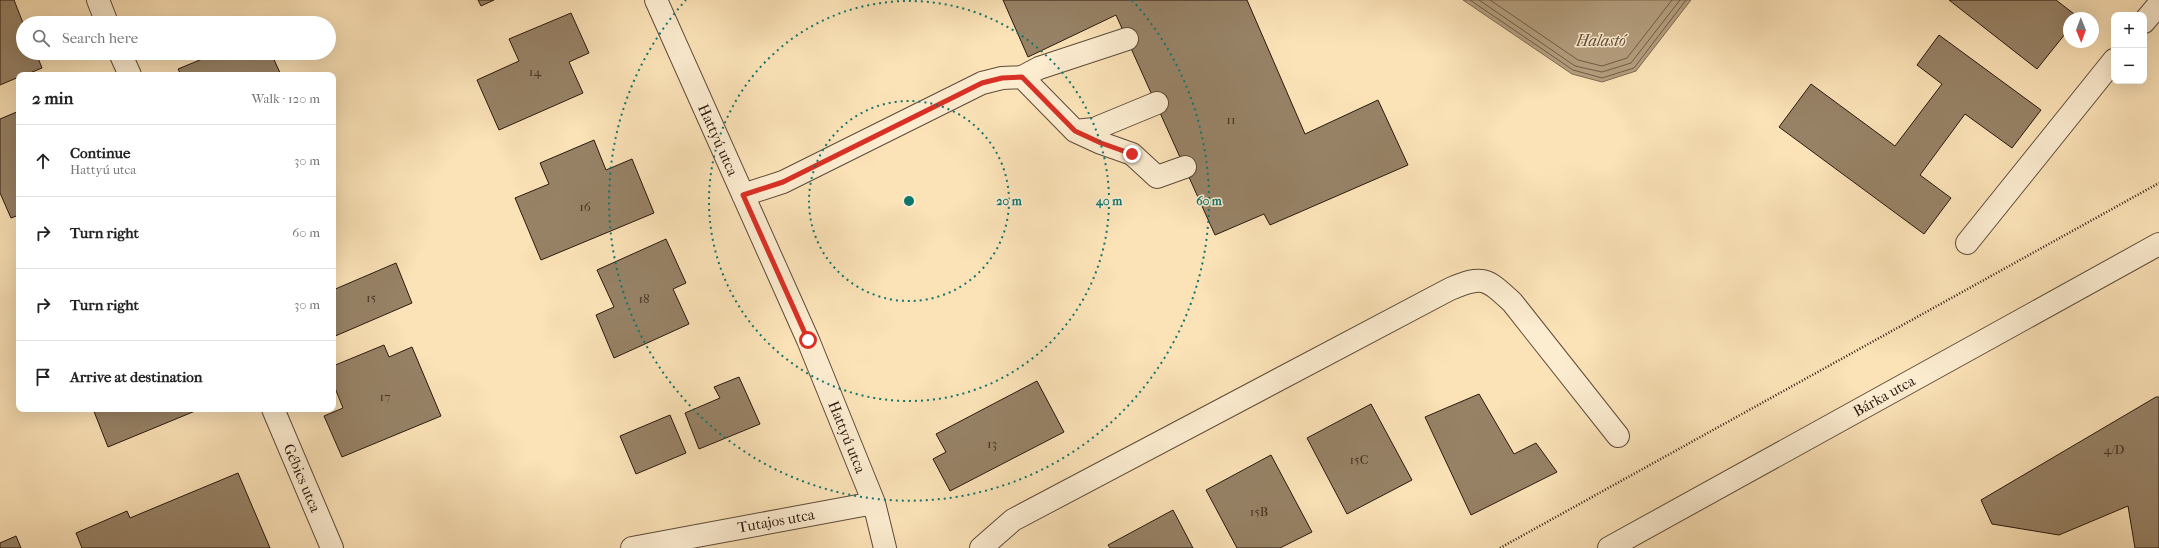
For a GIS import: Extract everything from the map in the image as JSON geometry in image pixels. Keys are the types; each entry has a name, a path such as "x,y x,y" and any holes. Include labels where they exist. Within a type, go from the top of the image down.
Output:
{"street":[{"path":"98,0 105,16"},
{"name":"Hattyú utca","path":"656,0 808,340 874,503 886,548"},
{"path":"2147,18 2159,4"},
{"path":"743,195 783,182 982,83 1002,78 1022,77 1039,68 1127,39"},
{"path":"123,60 129,72"},
{"path":"1967,242 2111,64"},
{"path":"1022,77 1075,131 1101,143 1132,154 1157,177 1185,167"},
{"path":"1075,131 1094,129 1156,104"},
{"name":"Bárka utca","path":"1609,548 2159,244"},
{"path":"981,548 1013,520 1450,289 1471,280 1491,282 1512,302 1618,436"},
{"name":"Gébics utca","path":"274,412 332,548"},
{"name":"Tutajos utca","path":"632,548 874,503"}],"path":[{"path":"1500,548 2159,183"}],"water":[{"name":"Halastó","path":"1463,0 1691,0 1636,71 1602,82 1572,74"}],"building":[{"path":"0,0 14,0 20,16 16,16 16,60 39,60 42,68 32,72 16,72 16,78 0,85"},
{"path":"478,0 494,0 481,6"},
{"path":"1003,0 1247,0 1305,134 1378,100 1408,165 1270,225 1264,214 1215,235 1116,15 1028,57"},
{"path":"1949,0 2056,0 2072,12 2063,12 2063,36 2037,69"},
{"path":"571,13 589,53 569,62 583,93 499,130 477,80 519,61 509,39"},
{"path":"1939,35 2041,110 2012,148 1965,114 1920,175 1951,198 1924,234 1779,127 1811,84 1895,146 1942,84 1917,65"},
{"path":"200,60 274,60 280,72 180,72 178,69"},
{"path":"16,112 16,216 11,218 0,193 0,119"},
{"path":"594,140 606,170 632,159 654,213 541,260 515,198 549,184 540,163"},
{"path":"666,239 686,283 673,289 689,324 614,358 596,315 614,307 597,270"},
{"path":"396,263 412,303 336,336 336,289"},
{"path":"384,345 389,357 412,347 441,416 342,457 324,416 343,408 336,390 336,365"},
{"path":"739,377 760,424 699,449 685,413 720,398 714,387"},
{"path":"1037,381 1064,432 950,491 933,459 946,452 936,434"},
{"path":"1479,394 1514,454 1536,443 1557,472 1471,515 1425,417"},
{"path":"2156,397 2159,397 2159,548 2135,548 2128,506 2059,535 1992,524 1981,500"},
{"path":"1371,404 1412,480 1347,514 1307,438"},
{"path":"94,412 193,412 108,447"},
{"path":"670,415 686,453 636,474 620,436"},
{"path":"1271,455 1312,532 1280,548 1237,548 1206,490"},
{"path":"238,473 270,548 82,548 76,533 127,511 130,518"},
{"path":"1173,510 1193,548 1110,548 1108,545"},
{"path":"16,536 21,548 0,548 0,543"}],"route":[{"path":"808,340 743,195 783,182 982,83 1002,78 1022,77 1075,131 1101,143 1132,154"}]}
